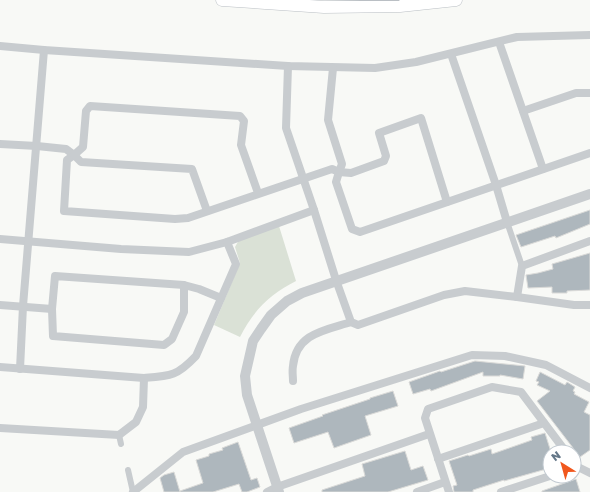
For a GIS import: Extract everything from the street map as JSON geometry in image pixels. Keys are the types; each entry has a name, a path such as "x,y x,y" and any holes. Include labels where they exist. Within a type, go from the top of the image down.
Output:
{"main road":[{"path":"222,0 324,7 400,6 456,0"}],"street":[{"path":"0,46 288,66 375,68 416,62 517,37 590,36"},
{"path":"499,42 543,169"},
{"path":"20,369 23,306 44,50"},
{"path":"451,54 522,266 517,297"},
{"path":"288,66 286,128 336,280 352,322 358,325 444,295 465,291 574,305 590,305"},
{"path":"333,68 328,120 342,164 336,182 352,229 360,232 590,153"},
{"path":"523,111 576,93 590,93"},
{"path":"258,193 241,145 244,121 240,116 90,106 86,111 83,147 67,160 64,211 176,219 188,218 332,169 340,172 351,173 384,161 386,156 379,133 421,118 447,202"},
{"path":"0,144 66,149 81,162 192,169 208,211"},
{"path":"278,489 247,395 246,376 253,341 271,315 287,301 302,293 336,280 590,194"},
{"path":"0,239 121,249 189,252 227,242 314,210"},
{"path":"522,266 590,241"},
{"path":"0,367 144,378 167,376 177,373 186,367 196,356 236,264 227,242"},
{"path":"184,285 184,312 172,339 164,345 53,336 52,309 55,276 184,285 221,298"},
{"path":"0,305 52,309"},
{"path":"293,381 293,366 296,353 301,344 311,335 352,322"},
{"path":"128,470 133,492 183,452 301,409 472,355 505,356 546,365 590,388"},
{"path":"0,428 120,440 136,422 143,407 144,378"},
{"path":"449,492 424,418 428,409 492,387 521,392 560,444"},
{"path":"438,459 544,423"},
{"path":"267,492 429,434"},
{"path":"501,492 542,479"},
{"path":"417,492 445,482"}],"shaded area":[{"path":"279,226 296,281 278,292 263,304 251,319 240,337 214,325 240,263 235,247 239,240"}],"building":[{"path":"590,210 590,224 556,238 555,236 521,247 516,235"},
{"path":"590,253 590,290 552,293 552,287 528,288 526,275 553,269 552,264"},
{"path":"475,361 525,366 523,379 500,375 483,376 483,372 431,391 430,389 413,394 409,382"},
{"path":"540,372 565,385 567,382 575,387 573,391 575,392 574,394 589,402 584,412 590,415 590,450 582,456 582,444 570,444 537,401 550,391 537,385 539,382 536,381"},
{"path":"393,391 398,406 365,416 371,435 334,448 328,432 294,443 289,428"},
{"path":"545,433 548,444 542,444 542,470 504,480 473,490 473,492 454,492 453,486 457,485 449,461 491,449 492,454 532,440 531,437"},
{"path":"238,442 251,480 257,478 260,487 247,492 242,492 239,484 213,492 180,492 203,483 196,460 223,450 222,448"},
{"path":"405,451 411,470 423,466 428,480 388,492 322,492 322,490 365,476 362,464"},
{"path":"174,472 180,492 164,492 160,478"},
{"path":"562,484 578,484 580,492 542,492"}]}
